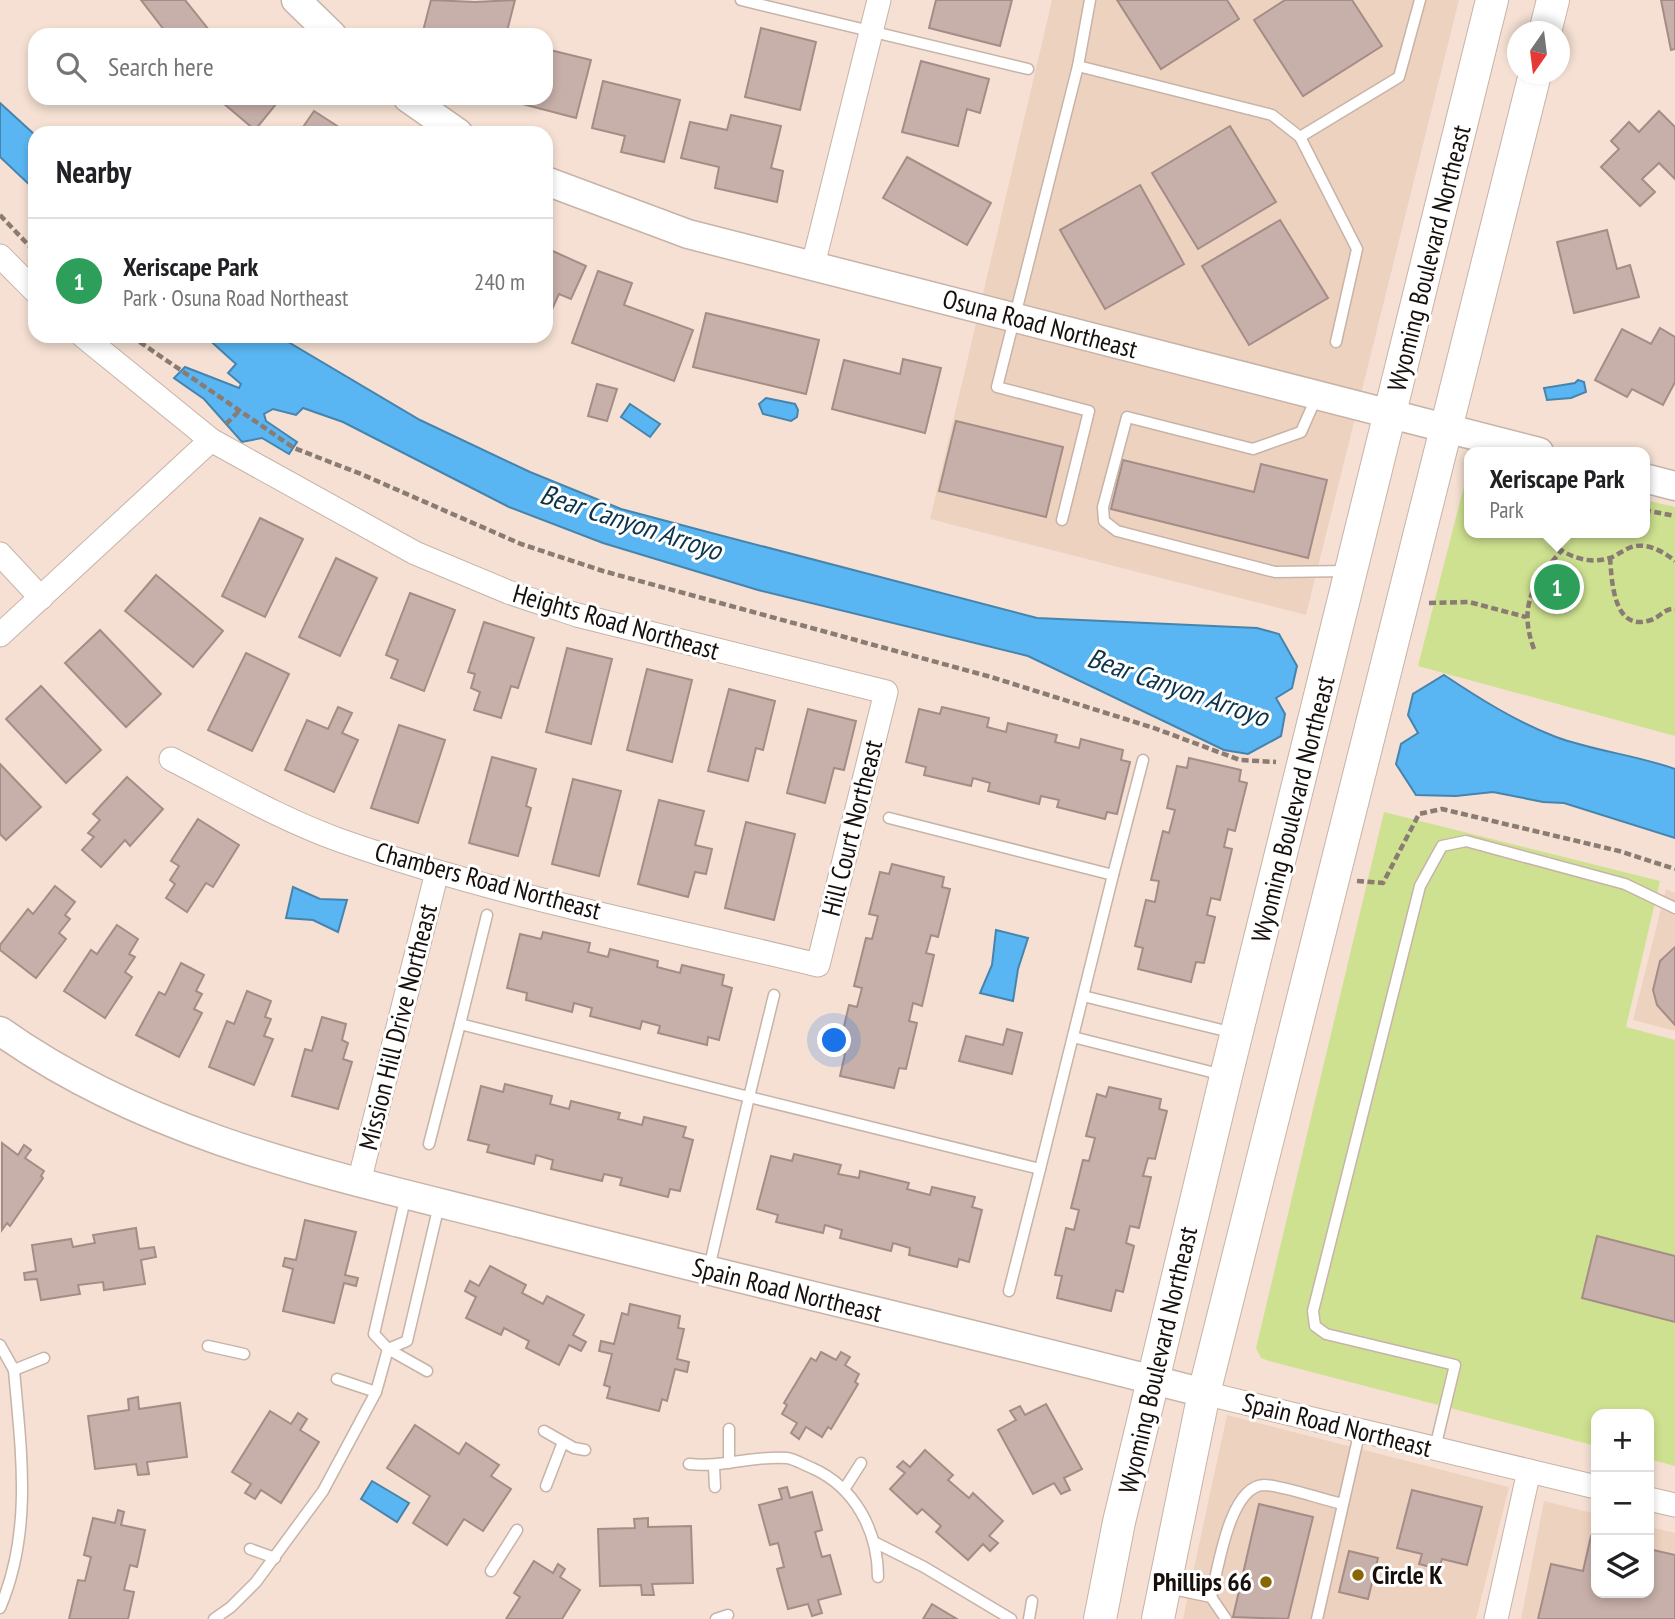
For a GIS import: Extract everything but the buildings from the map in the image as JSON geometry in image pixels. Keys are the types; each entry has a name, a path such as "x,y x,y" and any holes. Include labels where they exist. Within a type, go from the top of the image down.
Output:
{"main road":[{"name":"Wyoming Boulevard Northeast","path":"1100,1619 1153,1380 1226,1076 1311,742 1492,0"},
{"path":"1548,21 1553,0"},
{"name":"Wyoming Boulevard Northeast","path":"1158,1619 1205,1393 1532,84"}],"street":[{"path":"296,0 325,28"},
{"path":"813,264 879,0"},
{"path":"418,105 448,126"},
{"name":"Osuna Road Northeast","path":"553,184 688,234 1518,447"},
{"path":"0,256 28,284"},
{"name":"Heights Road Northeast","path":"93,343 219,432 415,553 508,592 577,615 886,692"},
{"path":"0,635 219,432"},
{"path":"1650,480 1675,486"},
{"path":"0,554 41,598"},
{"name":"Hill Court Northeast","path":"818,965 886,692"},
{"name":"Chambers Road Northeast","path":"172,759 279,815 337,839 437,872 818,965"},
{"name":"Mission Hill Drive Northeast","path":"359,1182 437,872"},
{"name":"Spain Road Northeast","path":"0,1031 42,1060 133,1108 234,1148 708,1272 1591,1486"},
{"path":"1496,1619 1529,1471"},
{"path":"1654,1500 1675,1505"}],"lane":[{"path":"741,0 1028,69"},
{"path":"1062,520 1089,411 997,387 1079,66 1090,0"},
{"path":"1300,137 1399,77 1420,0"},
{"path":"1079,66 1272,115 1300,137 1357,249 1335,342"},
{"path":"1317,397 1301,432 1253,449 1127,417 1103,507 1104,521 1117,531 1275,572 1352,571"},
{"path":"1009,1291 1143,760"},
{"path":"889,818 1112,875"},
{"path":"1435,1448 1455,1365 1326,1334 1315,1326 1313,1311 1420,886 1443,846 1466,841 1625,884 1675,908"},
{"path":"429,1144 487,915"},
{"path":"708,1272 774,995"},
{"path":"1083,996 1237,1034"},
{"path":"460,1024 1040,1169"},
{"path":"1073,1037 1226,1076"},
{"path":"406,1195 374,1334 388,1349 427,1371"},
{"path":"388,1349 407,1341 440,1203"},
{"path":"0,1345 14,1370 22,1460 22,1525 15,1565 0,1608"},
{"path":"208,1346 244,1354"},
{"path":"214,1619 232,1607 275,1559 323,1491 376,1392 388,1349"},
{"path":"14,1370 44,1358"},
{"path":"337,1379 376,1392"},
{"path":"729,1429 729,1463"},
{"path":"1317,1619 1360,1430"},
{"path":"544,1431 585,1450"},
{"path":"546,1486 563,1442"},
{"path":"690,1464 714,1467 729,1463 789,1458 826,1474 845,1488 876,1543 878,1577"},
{"path":"845,1488 862,1463"},
{"path":"714,1467 715,1487"},
{"path":"1211,1597 1236,1505 1247,1491 1263,1485 1343,1504"},
{"path":"491,1571 517,1530"},
{"path":"876,1543 924,1567 1011,1619"},
{"path":"250,1549 275,1559"},
{"path":"1164,1587 1211,1597 1226,1619"},
{"path":"1029,1619 1032,1601"},
{"path":"716,1619 729,1615"}],"path":[{"path":"0,215 28,245"},
{"path":"141,343 293,448 361,474 521,544 603,571 991,677 1154,728 1240,760 1279,762"},
{"path":"219,432 238,412"},
{"path":"1650,511 1675,516"},
{"path":"1547,538 1561,551 1589,560 1610,558 1635,546 1652,548 1675,561"},
{"path":"1534,649 1526,627 1535,584 1561,551"},
{"path":"1666,554 1675,551"},
{"path":"1610,558 1615,601 1619,610 1633,620 1649,621 1668,608 1675,609"},
{"path":"1429,603 1469,602 1527,617"}],"shaded area":[{"path":"1052,0 1459,0 1306,615 930,519"},
{"path":"1666,889 1675,893 1675,1031 1633,1020"},
{"path":"1227,1415 1509,1487 1476,1619 1183,1619"},
{"path":"1544,1501 1591,1513 1591,1598 1654,1598 1654,1528 1675,1533 1675,1619 1521,1619"}],"green space":[{"path":"1464,486 1464,538 1650,538 1650,501 1675,507 1675,736 1418,666"},
{"path":"1384,812 1660,881 1626,1027 1675,1040 1675,1466 1654,1460 1654,1409 1591,1409 1591,1445 1269,1361 1261,1358 1256,1348"}],"water":[{"path":"0,103 28,129 28,183 0,157"},
{"name":"Bear Canyon Arroyo","path":"213,343 290,343 420,420 530,472 621,509 1037,618 1257,628 1279,634 1297,666 1292,688 1276,698 1285,714 1281,736 1248,754 1224,750 1028,656 758,590 603,543 509,507 343,422 303,408 296,415 273,409 264,414 266,421 297,442 289,454 262,438 242,442 204,399 174,378 185,367 239,388 241,384 228,373 236,364"},
{"path":"1578,380 1584,382 1586,392 1571,398 1547,400 1544,388 1575,383"},
{"path":"766,398 795,404 797,417 791,421 763,414 759,404"},
{"path":"630,404 660,424 650,437 621,417"},
{"path":"1444,675 1498,709 1556,737 1675,769 1675,838 1564,803 1543,802 1493,792 1456,796 1416,795 1396,764 1401,744 1418,733 1408,715 1413,694"},
{"path":"293,887 320,899 347,900 338,932 313,920 286,918"},
{"path":"996,930 1028,938 1018,969 1013,1001 980,993 992,965"},
{"path":"372,1481 409,1503 397,1522 361,1499"}],"place":[{"name":"Xeriscape Park","path":"1557,587"},
{"name":"Circle K","path":"1358,1575"},
{"name":"Phillips 66","path":"1266,1582"}]}
